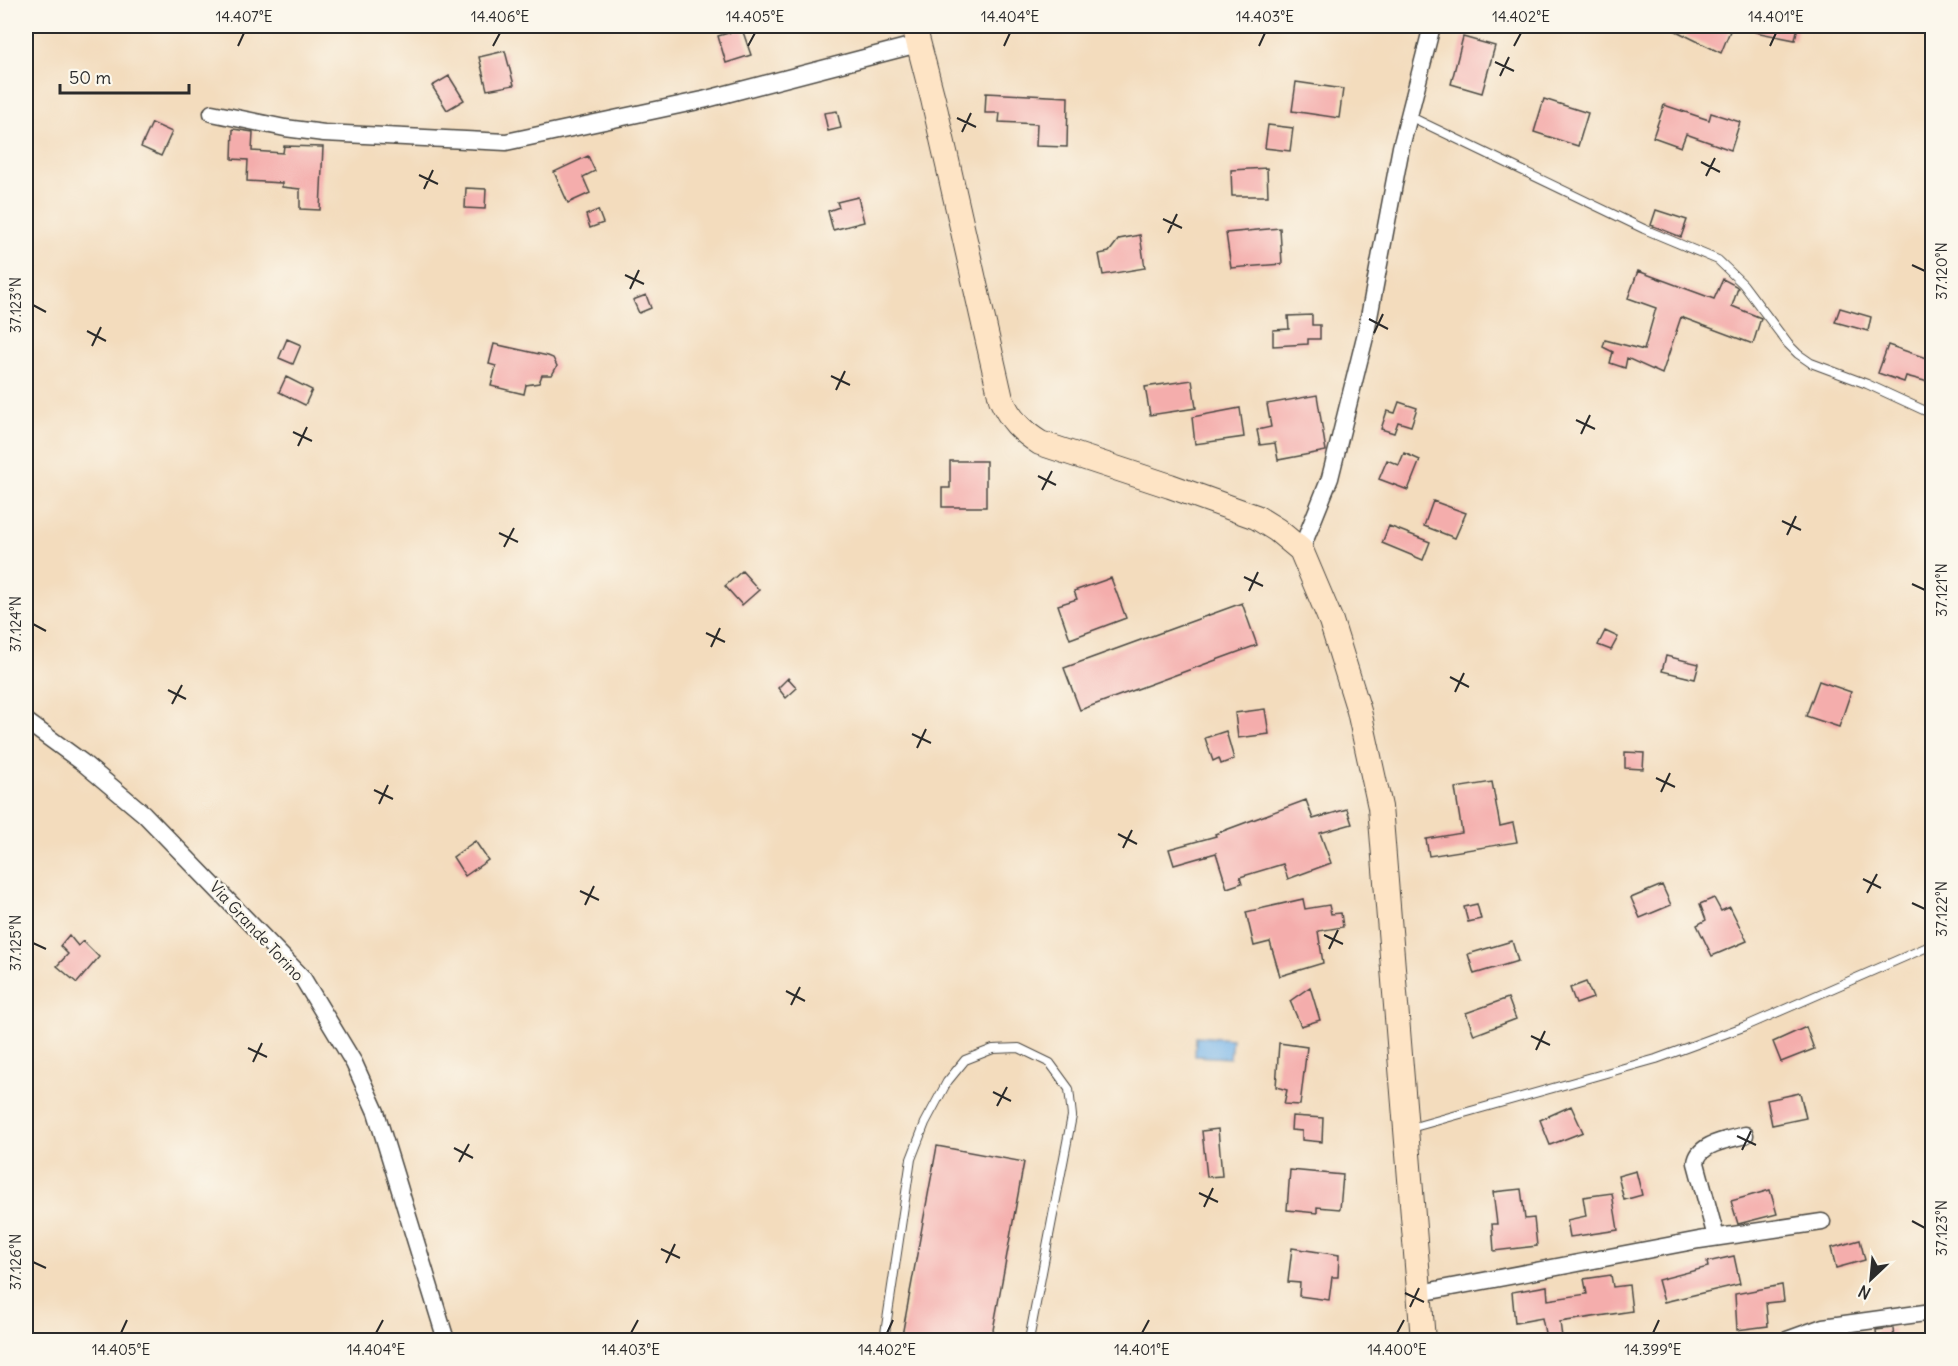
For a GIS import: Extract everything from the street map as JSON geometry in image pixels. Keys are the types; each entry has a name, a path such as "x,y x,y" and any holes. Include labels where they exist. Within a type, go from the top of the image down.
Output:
{"street":[{"path":"1301,550 1330,478 1366,333 1399,159 1432,26"},
{"path":"212,113 285,128 324,133 506,142 703,100 916,34 936,111 1001,399 1015,424 1040,443 1256,517 1277,530 1301,550 1331,621 1359,711 1380,807 1424,1341"},
{"name":"Via Grande Torino","path":"26,721 82,762 144,814 302,977 354,1063 376,1112 446,1341"},
{"path":"1716,1238 1696,1163 1697,1155 1705,1148 1745,1135"},
{"path":"1420,1293 1716,1238 1822,1222"},
{"path":"1787,1341 1823,1327 1932,1312"}],"lane":[{"path":"1409,116 1644,229 1718,260 1743,284 1798,354 1811,363 1878,388 1932,414"},
{"path":"1406,1129 1656,1059 1746,1026 1932,945"},
{"path":"884,1341 911,1160 924,1123 946,1082 965,1060 993,1049 1019,1048 1050,1063 1068,1089 1072,1116 1029,1341"}],"water":[{"path":"1196,1036 1232,1039 1230,1058 1195,1056"}],"building":[{"path":"1666,26 1718,26 1730,31 1721,53"},
{"path":"1756,26 1798,26 1795,40 1755,32"},
{"path":"742,29 751,55 726,63 718,36"},
{"path":"1463,37 1495,46 1482,93 1451,84"},
{"path":"505,51 514,85 487,90 479,57"},
{"path":"449,76 464,100 447,110 432,86"},
{"path":"1296,82 1343,89 1339,118 1292,111"},
{"path":"986,93 1068,97 1067,147 1036,146 1037,124 999,122 1000,113 985,113"},
{"path":"1544,99 1588,113 1578,146 1534,132"},
{"path":"1664,105 1709,120 1711,113 1740,122 1731,150 1686,134 1681,147 1653,137"},
{"path":"837,111 841,128 828,131 824,113"},
{"path":"152,123 172,132 161,156 141,147"},
{"path":"1268,125 1293,128 1290,151 1265,148"},
{"path":"233,129 253,132 252,151 283,153 284,146 323,147 320,210 300,209 300,189 282,187 282,183 247,181 248,160 232,159"},
{"path":"588,156 595,171 583,177 590,193 568,203 554,172"},
{"path":"1267,168 1268,196 1232,196 1231,170"},
{"path":"466,188 486,189 485,209 465,208"},
{"path":"858,197 864,222 833,230 828,211 839,207 837,202"},
{"path":"598,210 603,223 590,228 586,215"},
{"path":"1656,210 1687,220 1681,237 1651,225"},
{"path":"1280,228 1282,264 1231,268 1226,233"},
{"path":"1140,235 1145,268 1103,275 1099,254 1109,252 1119,239"},
{"path":"1638,271 1714,299 1723,279 1736,286 1738,288 1732,306 1761,318 1753,344 1681,317 1662,374 1627,358 1625,368 1610,363 1613,352 1603,347 1605,340 1644,350 1656,308 1628,298"},
{"path":"646,295 651,308 639,313 633,300"},
{"path":"1840,308 1871,317 1868,331 1835,322"},
{"path":"1312,315 1312,325 1320,325 1320,339 1308,339 1308,344 1273,346 1273,330 1289,329 1288,316"},
{"path":"287,339 301,345 293,364 279,358"},
{"path":"494,344 548,356 553,358 557,366 552,375 542,375 539,383 526,385 524,394 491,386 496,366 489,364"},
{"path":"1888,345 1932,360 1932,383 1906,376 1904,382 1878,373"},
{"path":"286,377 312,390 305,405 279,392"},
{"path":"1192,380 1196,408 1150,415 1145,387"},
{"path":"1317,395 1326,451 1278,460 1275,443 1260,445 1257,430 1271,427 1267,404"},
{"path":"1399,402 1417,408 1411,426 1398,422 1394,433 1381,429 1387,411 1395,413"},
{"path":"1240,408 1244,437 1195,444 1192,417"},
{"path":"1404,453 1420,460 1408,490 1379,479 1387,460 1399,465"},
{"path":"950,461 986,461 986,507 942,507 942,488 950,488"},
{"path":"1433,501 1466,513 1455,538 1424,526"},
{"path":"1389,526 1430,542 1423,560 1382,543"},
{"path":"742,571 759,590 742,605 725,586"},
{"path":"1111,578 1126,618 1070,639 1058,605 1077,599 1074,591"},
{"path":"1242,603 1257,645 1080,710 1064,668"},
{"path":"1605,631 1618,637 1611,650 1598,645"},
{"path":"1666,656 1699,664 1695,679 1662,671"},
{"path":"788,678 797,688 786,698 778,688"},
{"path":"1819,681 1851,692 1839,727 1806,716"},
{"path":"1265,709 1269,734 1238,738 1235,713"},
{"path":"1226,731 1234,759 1221,764 1219,758 1213,761 1205,738"},
{"path":"1625,752 1644,753 1643,769 1625,768"},
{"path":"1492,782 1500,826 1513,823 1517,842 1429,856 1426,839 1462,833 1455,788"},
{"path":"1306,800 1313,819 1347,809 1352,824 1320,833 1331,863 1288,879 1283,864 1240,877 1242,883 1227,888 1216,853 1174,865 1169,849 1216,836 1215,834"},
{"path":"475,841 488,860 465,876 453,857"},
{"path":"1662,885 1671,905 1640,918 1631,898"},
{"path":"1714,898 1721,911 1730,907 1747,941 1712,956 1697,925 1706,920 1700,904"},
{"path":"1303,899 1305,909 1329,905 1331,914 1341,913 1343,927 1318,931 1323,963 1280,976 1270,942 1254,946 1246,912"},
{"path":"1477,904 1481,919 1468,922 1464,907"},
{"path":"69,935 78,946 83,941 99,957 77,983 57,966 68,954 60,946"},
{"path":"1512,941 1518,961 1474,974 1468,954"},
{"path":"1586,982 1593,998 1576,1004 1570,988"},
{"path":"1310,987 1320,1020 1301,1026 1290,1001"},
{"path":"1508,998 1516,1019 1474,1035 1466,1013"},
{"path":"1806,1027 1814,1049 1781,1062 1773,1042"},
{"path":"1279,1043 1307,1047 1300,1105 1284,1104 1287,1090 1276,1087"},
{"path":"1800,1093 1806,1118 1772,1125 1767,1100"},
{"path":"1571,1106 1583,1132 1550,1145 1540,1120"},
{"path":"1292,1116 1323,1118 1322,1142 1302,1140 1302,1131 1291,1130"},
{"path":"1218,1129 1222,1176 1207,1177 1202,1131"},
{"path":"937,1146 1024,1162 991,1341 901,1341"},
{"path":"1290,1170 1343,1175 1340,1209 1317,1207 1317,1213 1287,1210"},
{"path":"1636,1171 1642,1195 1624,1200 1618,1176"},
{"path":"1521,1189 1525,1219 1534,1218 1537,1246 1494,1251 1492,1224 1497,1224 1493,1192"},
{"path":"1770,1190 1777,1214 1738,1224 1731,1201"},
{"path":"1612,1193 1618,1230 1570,1237 1567,1220 1586,1216 1583,1197"},
{"path":"1860,1240 1865,1260 1836,1268 1831,1248"},
{"path":"1292,1248 1339,1255 1338,1277 1332,1277 1329,1300 1299,1296 1300,1283 1288,1282"},
{"path":"1734,1256 1740,1284 1664,1302 1658,1280 1708,1267 1707,1262"},
{"path":"1611,1275 1613,1287 1629,1285 1632,1311 1560,1322 1562,1337 1546,1338 1542,1318 1515,1323 1512,1292 1547,1286 1548,1300 1587,1294 1584,1279"},
{"path":"1782,1285 1784,1301 1766,1303 1768,1326 1737,1330 1735,1294"},
{"path":"1893,1328 1894,1341 1877,1341 1876,1330"}]}
